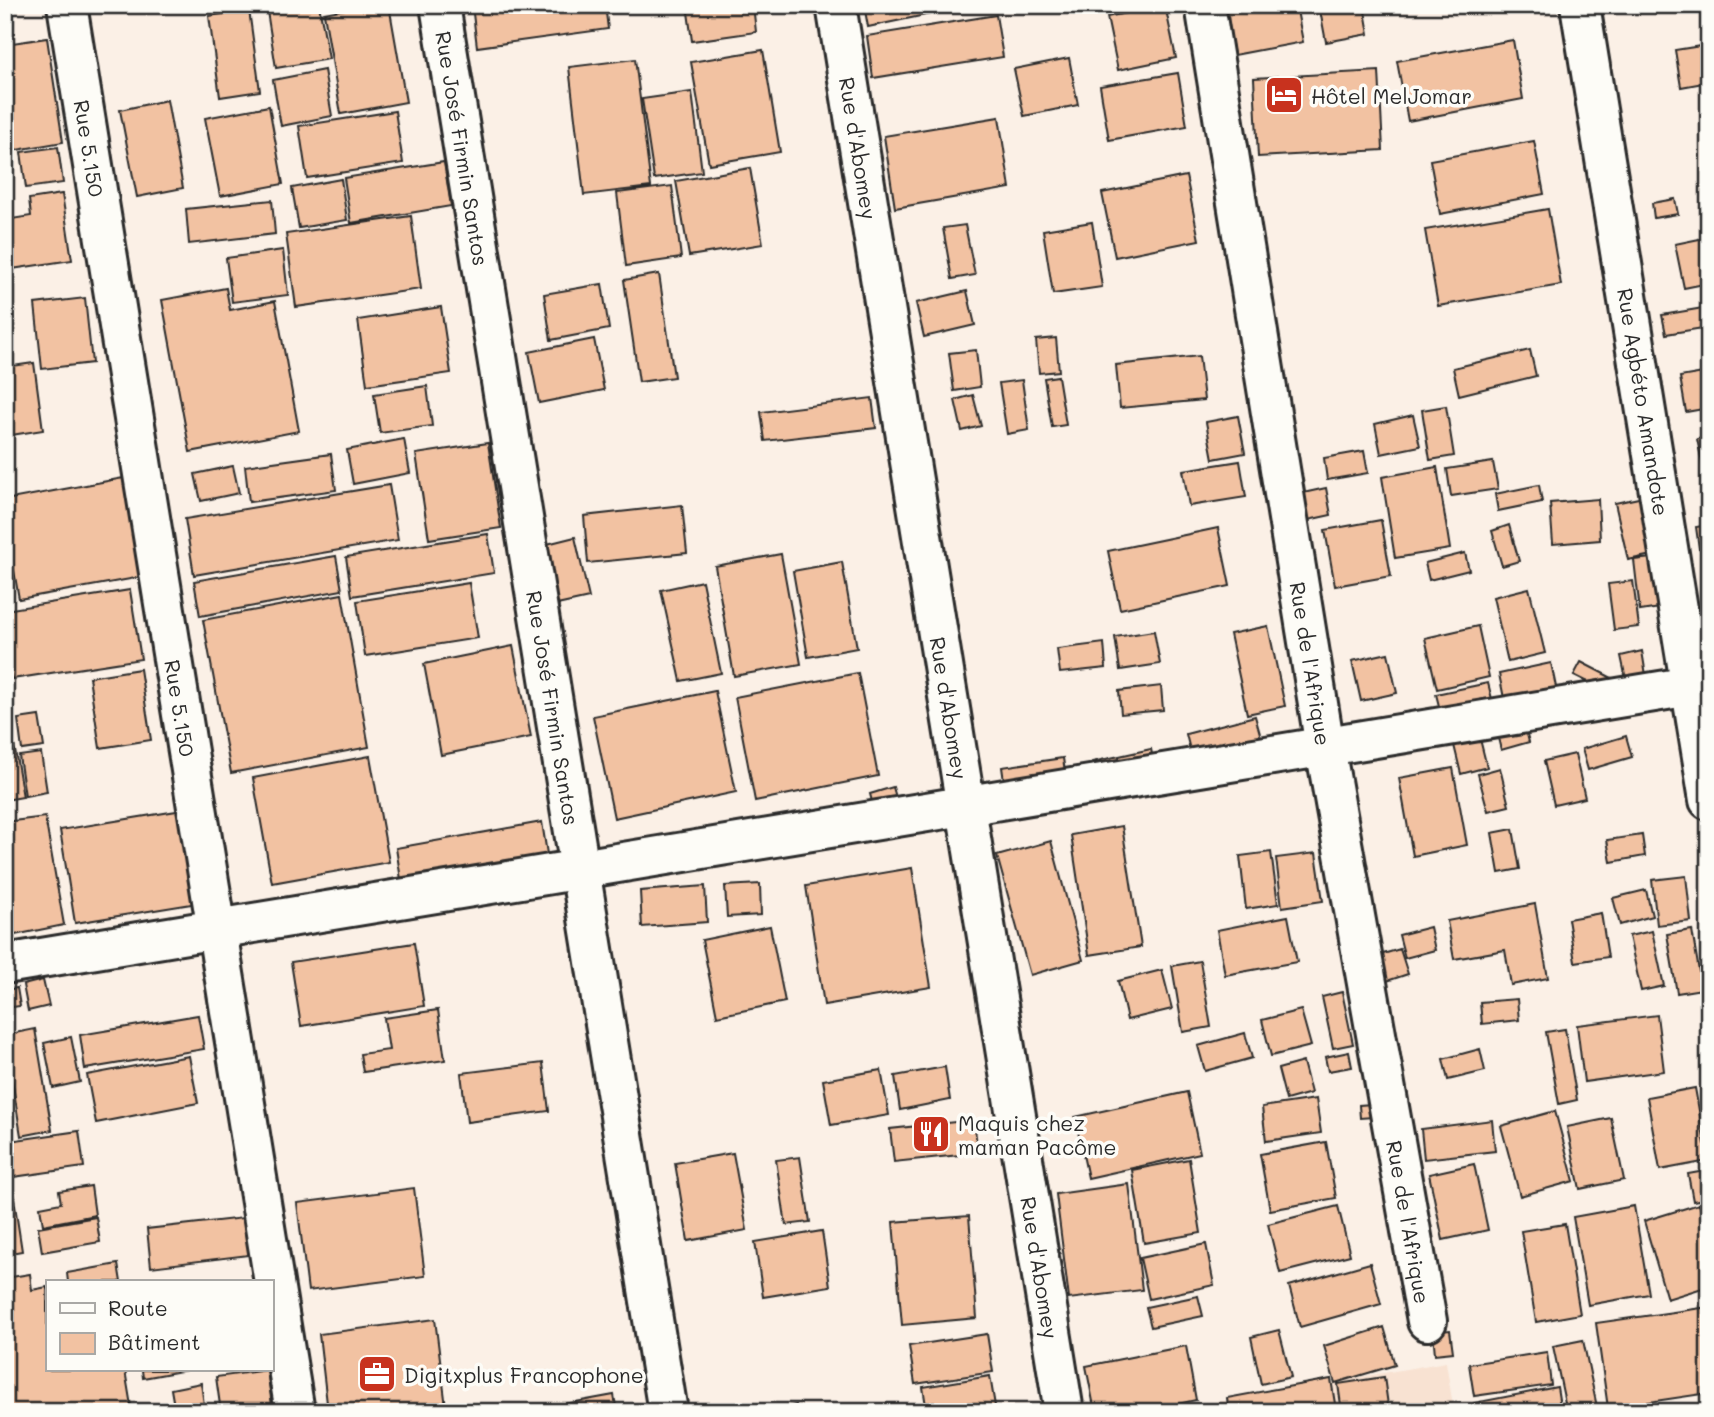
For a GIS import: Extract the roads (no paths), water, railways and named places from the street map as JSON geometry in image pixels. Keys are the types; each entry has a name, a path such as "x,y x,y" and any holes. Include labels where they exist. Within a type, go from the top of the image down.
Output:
{"street":[{"name":"Rue 5.150","path":"67,5 295,1412"},
{"name":"Rue José Firmin Santos","path":"440,5 668,1412"},
{"name":"Rue d'Abomey","path":"836,5 1064,1412"},
{"name":"Rue de l'Afrique","path":"1205,5 1325,747 1427,1321"},
{"name":"Rue Agbéto Amandote","path":"1580,5 1700,685 1709,800"},
{"path":"5,964 1700,685"}],"place":[{"name":"Hôtel MelJomar","path":"1284,95"},
{"name":"Maquis chez maman Pacôme","path":"931,1134"},
{"name":"Digitxplus Francophone","path":"377,1374"}]}
